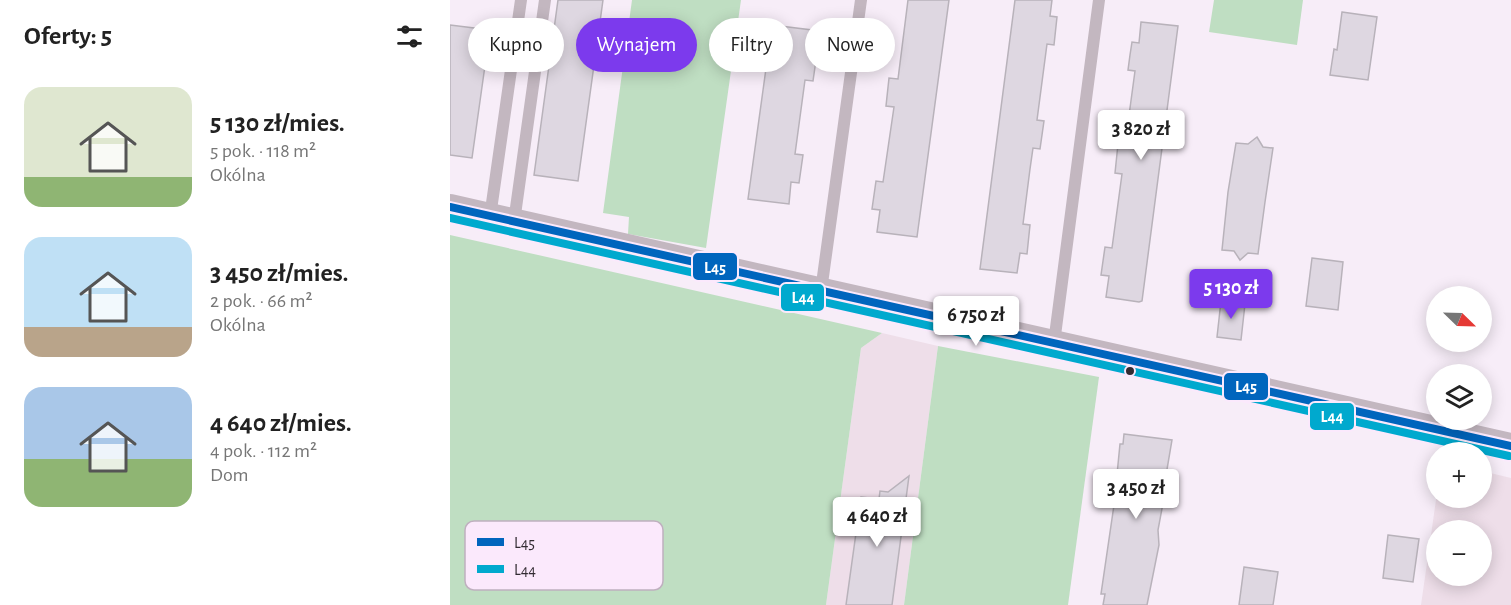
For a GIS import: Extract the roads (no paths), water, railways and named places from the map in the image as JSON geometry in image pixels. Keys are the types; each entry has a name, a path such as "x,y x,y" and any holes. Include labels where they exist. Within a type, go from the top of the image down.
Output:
{"street":[{"path":"450,207 1511,446"}],"lane":[{"path":"502,219 521,0"},
{"path":"502,219 545,0"},
{"path":"821,291 861,0"},
{"path":"1054,343 1099,0"}]}
